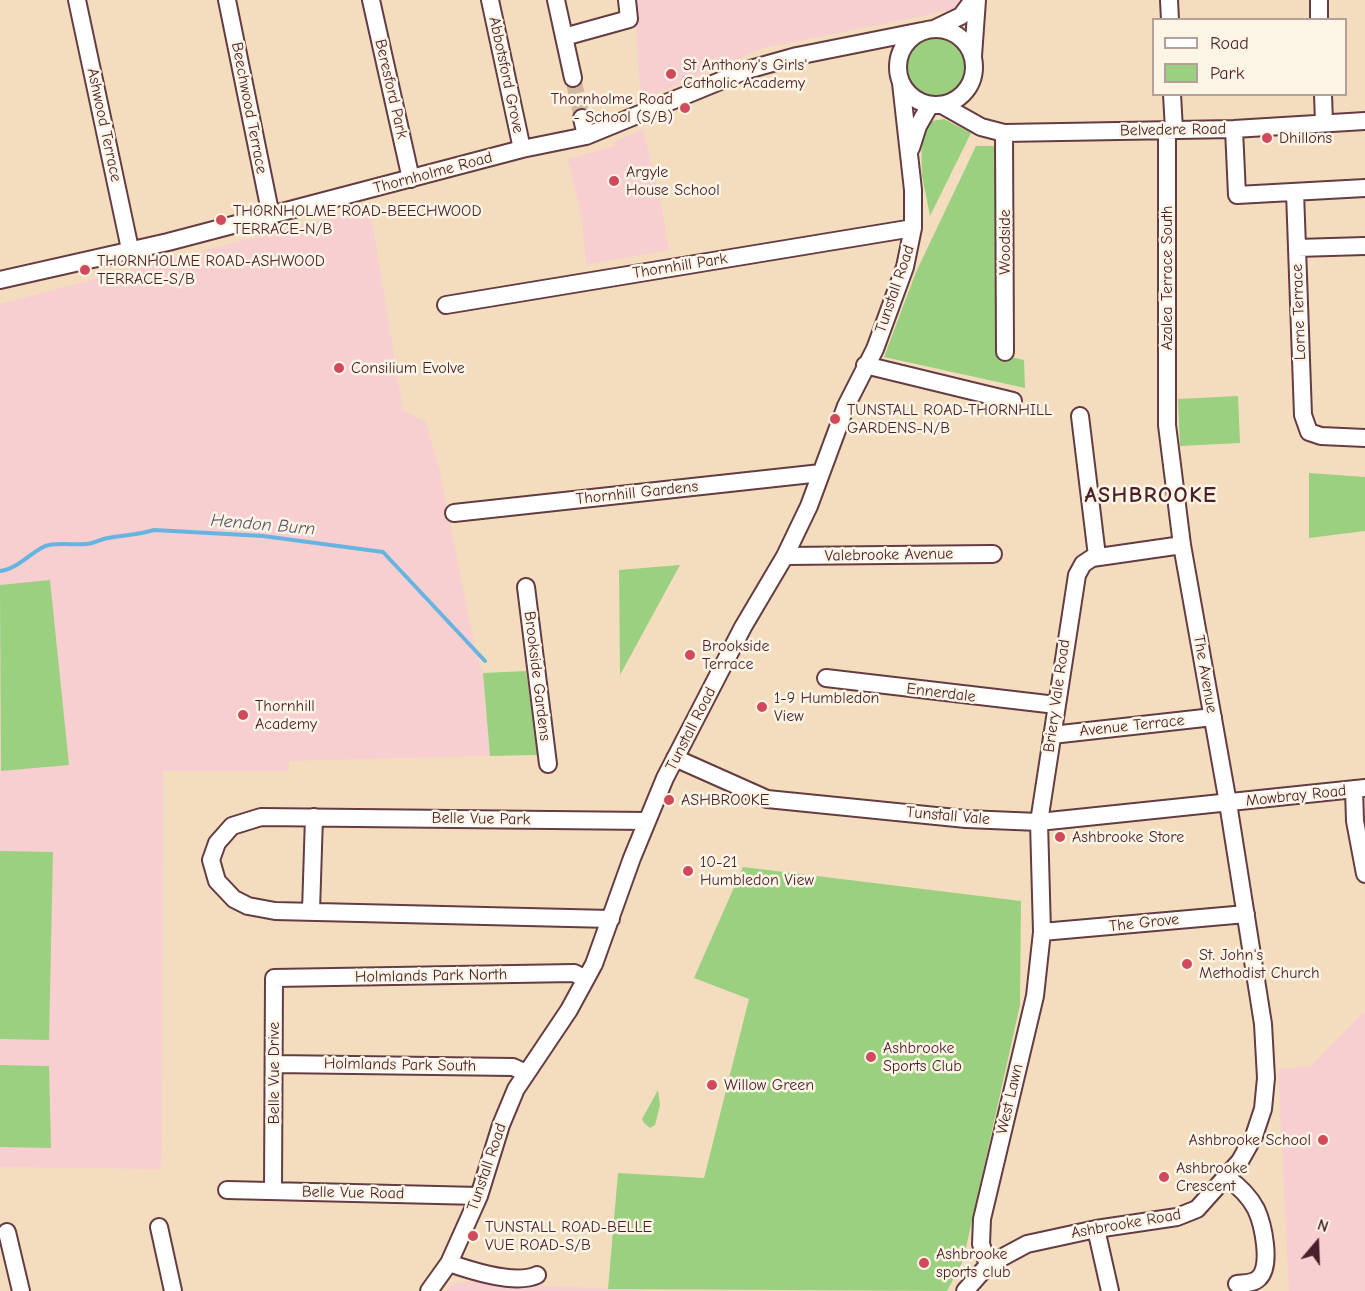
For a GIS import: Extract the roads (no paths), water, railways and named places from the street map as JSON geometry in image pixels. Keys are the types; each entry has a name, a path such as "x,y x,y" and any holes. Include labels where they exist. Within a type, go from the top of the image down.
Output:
{"street":[{"name":"Ashwood Terrace","path":"78,0 130,249"},
{"name":"Beechwood Terrace","path":"227,0 271,216"},
{"name":"Beresford Park","path":"370,0 411,178"},
{"name":"Abbotsford Grove","path":"490,0 522,149"},
{"path":"556,0 573,78"},
{"path":"564,37 629,19 627,0"},
{"path":"899,77 899,56 905,43 928,29 955,21 975,0"},
{"path":"975,0 974,72 970,86 970,109 981,127"},
{"path":"1169,0 1170,18"},
{"path":"1319,0 1319,18"},
{"name":"Thornholme Road","path":"0,279 271,216 522,149 586,136 747,70 928,29"},
{"path":"928,29 959,36 973,57"},
{"path":"859,44 874,46 886,53 899,77 918,101 936,105 955,100 970,86"},
{"name":"Tunstall Road","path":"429,1291 449,1263 479,1196 501,1125 526,1072 569,1010 586,979 647,821 675,758 743,627 785,556 865,365 875,348 904,267 914,228 910,155 899,77"},
{"name":"Azalea Terrace South","path":"1172,96 1167,425 1182,545"},
{"path":"1323,96 1324,123"},
{"name":"Tunstall Road","path":"910,155 918,126 936,105"},
{"name":"Belvedere Road","path":"936,105 981,127 1004,133 1234,129 1365,121"},
{"path":"582,118 586,136"},
{"path":"1234,129 1237,195 1365,188"},
{"name":"Woodside","path":"1004,133 1005,352"},
{"name":"Lorne Terrace","path":"1295,192 1303,415 1309,432 1321,436 1365,438"},
{"name":"Thornhill Park","path":"446,305 914,228"},
{"path":"1297,248 1365,246"},
{"path":"865,365 1013,401"},
{"path":"1080,416 1097,556 1182,545"},
{"name":"Thornhill Gardens","path":"454,513 821,473"},
{"name":"The Avenue","path":"1182,545 1228,803"},
{"name":"Valebrooke Avenue","path":"785,556 993,554"},
{"name":"Briery Vale Road","path":"1042,932 1039,822 1056,705 1077,575 1083,564 1097,556"},
{"name":"Brookside Gardens","path":"526,587 548,764"},
{"name":"Ennerdale","path":"826,678 1056,705"},
{"name":"Avenue Terrace","path":"1052,735 1213,717"},
{"name":"Tunstall Vale","path":"675,758 767,799 966,819 1039,822 1228,803"},
{"path":"1360,789 1355,821 1365,874"},
{"name":"Mowbray Road","path":"1228,803 1360,789"},
{"name":"Ashbrooke Road","path":"965,1291 988,1265 1027,1244 1096,1228 1190,1213 1203,1205 1227,1178 1254,1137 1263,1109 1266,1086 1263,1024 1228,803"},
{"path":"311,911 314,817 261,817 232,826 217,843 211,860 217,881 234,898 248,906 275,911 611,919"},
{"name":"Belle Vue Park","path":"314,817 647,821"},
{"name":"The Grove","path":"1042,932 1246,914"},
{"name":"West Lawn","path":"988,1265 981,1244 982,1219 1035,996 1042,932"},
{"name":"Holmlands Park North","path":"274,978 574,973 586,979"},
{"name":"Belle Vue Drive","path":"273,1191 274,978"},
{"name":"Holmlands Park South","path":"274,1064 513,1067 526,1072"},
{"path":"1227,1178 1244,1192 1256,1209 1265,1246 1264,1269 1260,1277 1249,1283 1237,1284"},
{"name":"Belle Vue Road","path":"227,1190 479,1196"},
{"path":"159,1227 173,1291"},
{"path":"1096,1228 1110,1291"},
{"path":"7,1232 21,1291"},
{"path":"449,1263 474,1271 526,1279 537,1275"}],"waterway":[{"name":"Hendon Burn","path":"0,571 15,566 44,546 89,544 154,530 263,536 383,552 485,661"}],"tunnel":[{"path":"573,78 582,118"}],"place":[{"name":"St Anthony's Girls' Catholic Academy","path":"671,74"},
{"name":"Thornholme Road - School (S/B)","path":"685,108"},
{"name":"Dhillons","path":"1267,138"},
{"name":"Argyle House School","path":"614,181"},
{"name":"THORNHOLME ROAD-BEECHWOOD TERRACE-N/B","path":"221,220"},
{"name":"THORNHOLME ROAD-ASHWOOD TERRACE-S/B","path":"85,270"},
{"name":"Consilium Evolve","path":"339,368"},
{"name":"TUNSTALL ROAD-THORNHILL GARDENS-N/B","path":"835,419"},
{"name":"Brookside Terrace","path":"690,655"},
{"name":"1-9 Humbledon View","path":"762,707"},
{"name":"Thornhill Academy","path":"243,715"},
{"name":"ASHBROOKE","path":"669,800"},
{"name":"Ashbrooke Store","path":"1060,837"},
{"name":"10-21 Humbledon View","path":"688,871"},
{"name":"St. John's Methodist Church","path":"1187,964"},
{"name":"Ashbrooke Sports Club","path":"871,1057"},
{"name":"Willow Green","path":"712,1085"},
{"name":"Ashbrooke School","path":"1323,1140"},
{"name":"Ashbrooke Crescent","path":"1164,1177"},
{"name":"TUNSTALL ROAD-BELLE VUE ROAD-S/B","path":"473,1236"},
{"name":"Ashbrooke sports club","path":"924,1263"}],"district":[{"name":"ASHBROOKE","path":"1151,496"}]}
